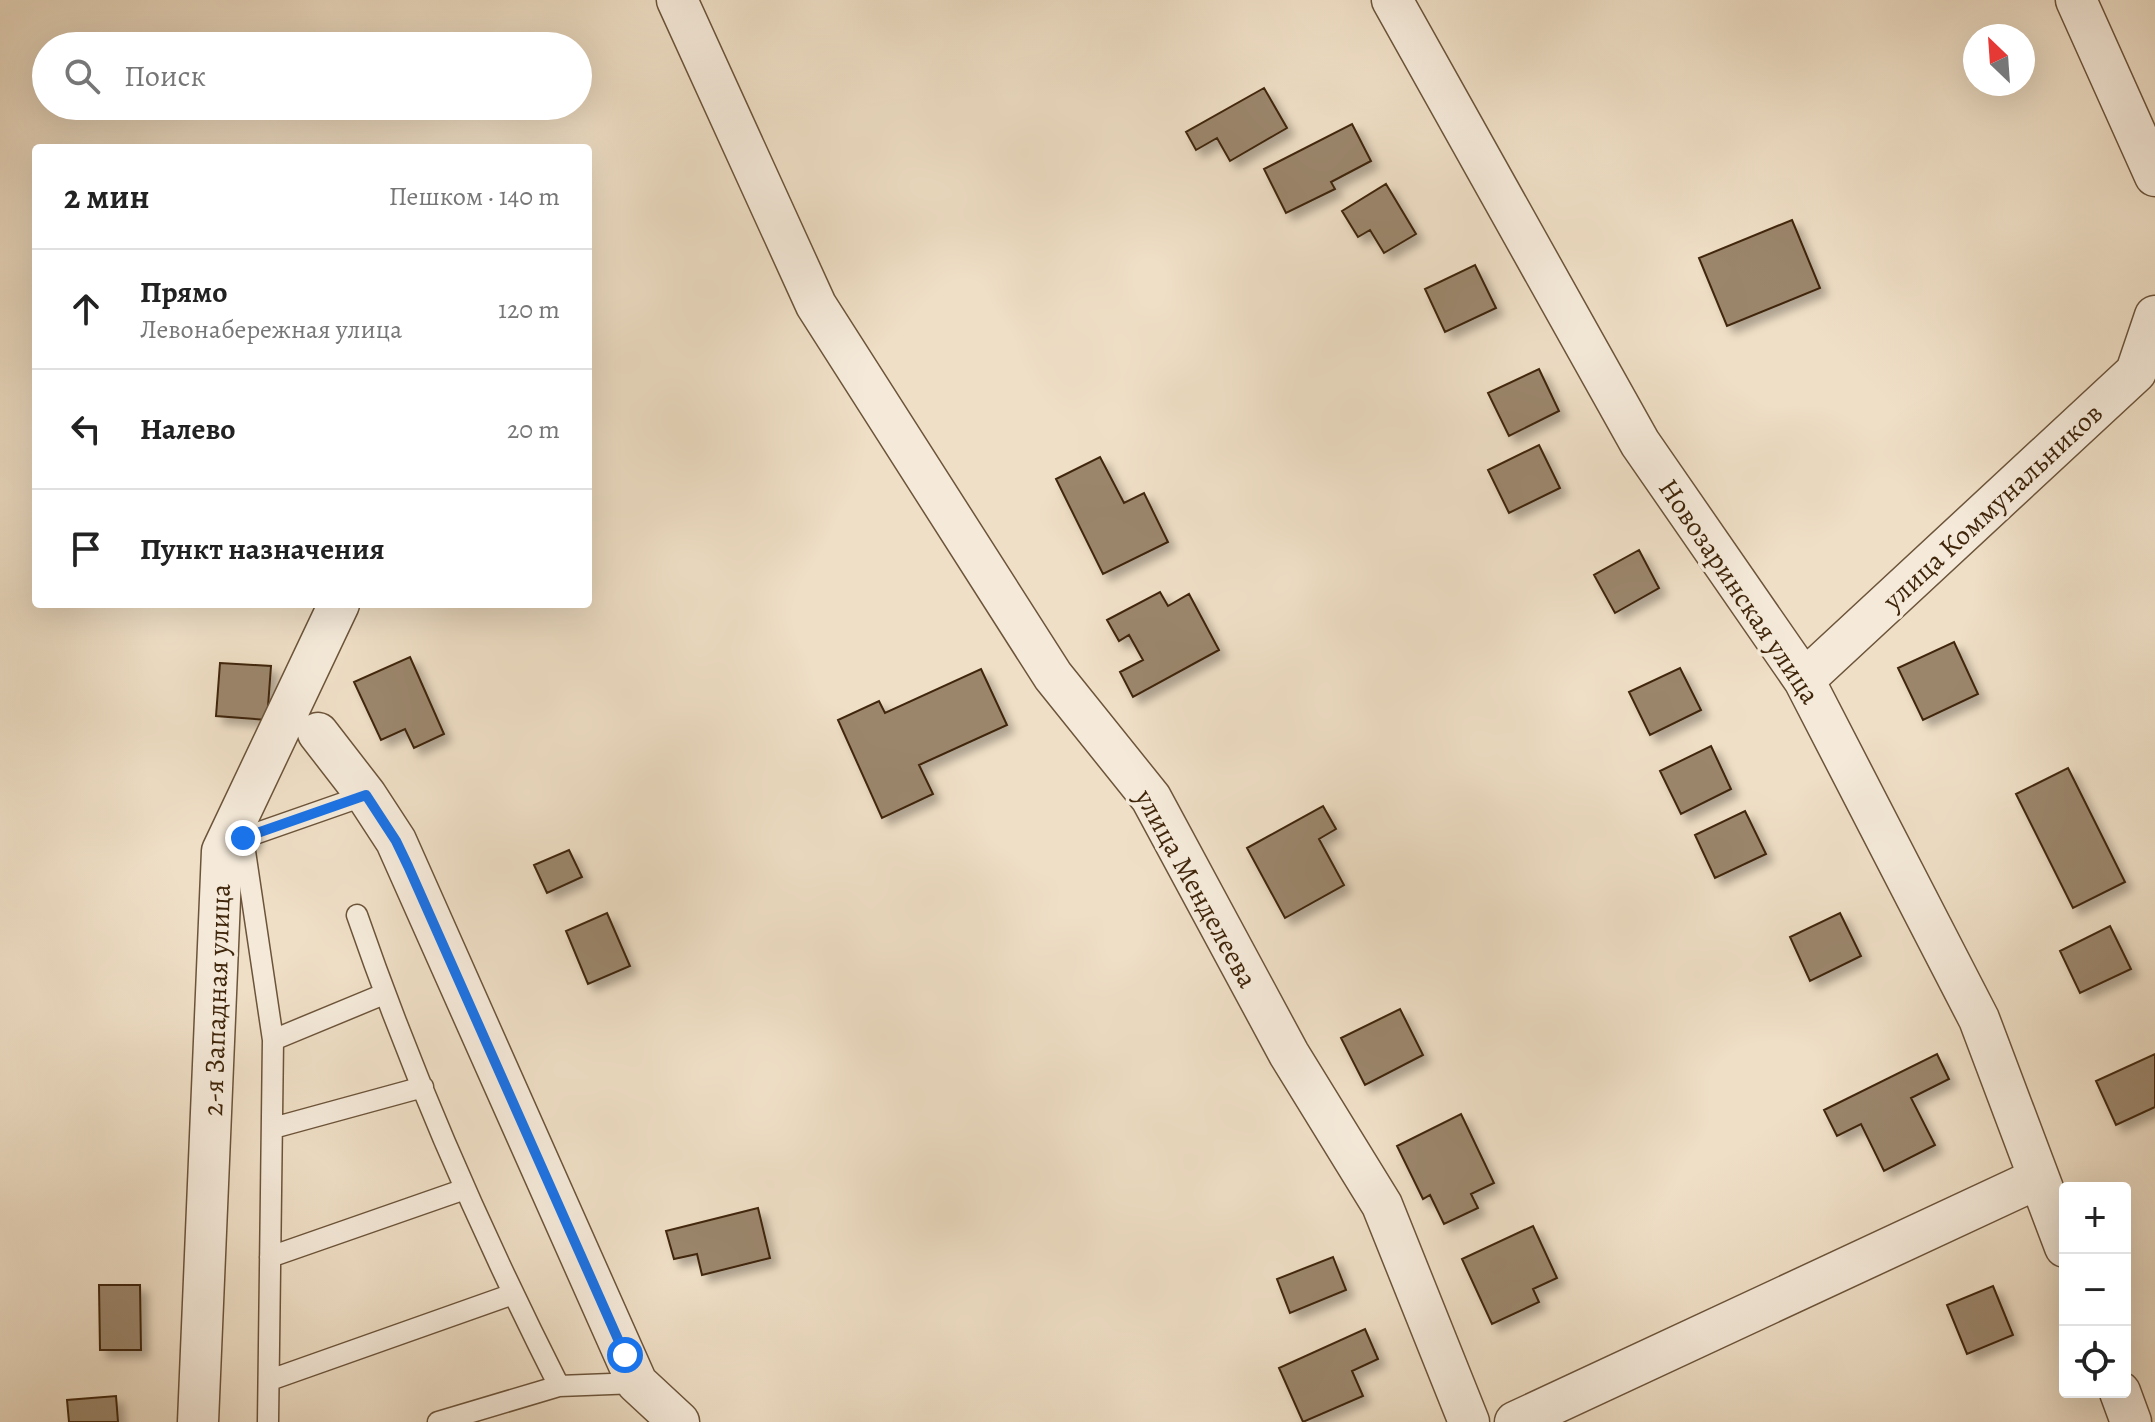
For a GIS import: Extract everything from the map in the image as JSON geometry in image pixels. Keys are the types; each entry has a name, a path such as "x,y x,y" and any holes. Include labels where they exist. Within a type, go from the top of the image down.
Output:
{"street":[{"name":"улица Менделеева","path":"677,0 816,305 1053,676 1151,798 1289,1054 1382,1205 1469,1422"},
{"name":"Новозаринская улица","path":"1392,0 1640,443 1804,680 1979,1019 2059,1231"},
{"path":"2076,0 2155,176"},
{"name":"улица Коммунальников","path":"1804,680 2136,372 2155,316"},
{"name":"2-я Западная улица","path":"198,1422 222,851 337,608"},
{"path":"318,733 366,795 410,869 637,1383 679,1422"},
{"path":"1515,1422 2039,1178"},
{"path":"2122,1398 2131,1422"}],"lane":[{"path":"268,1422 273,1040 243,838 366,795"},
{"path":"357,915 384,994 465,1189 559,1386"},
{"path":"273,1040 384,994"},
{"path":"273,1128 423,1087"},
{"path":"270,1257 465,1189"},
{"path":"270,1380 513,1294"},
{"path":"438,1422 559,1386 637,1383"}],"building":[{"path":"1264,88 1287,128 1230,161 1217,138 1196,150 1186,132"},
{"path":"1352,124 1371,161 1331,182 1335,189 1286,213 1264,169"},
{"path":"1386,184 1416,234 1384,253 1370,230 1358,237 1342,211"},
{"path":"1792,220 1820,288 1727,326 1699,258"},
{"path":"1475,265 1496,308 1445,332 1425,289"},
{"path":"1539,369 1559,411 1509,436 1488,393"},
{"path":"1539,445 1560,488 1509,513 1488,470"},
{"path":"1100,457 1124,503 1144,493 1168,542 1103,574 1056,479"},
{"path":"1639,550 1659,588 1615,613 1594,575"},
{"path":"1160,592 1168,606 1189,594 1219,650 1133,697 1120,672 1143,660 1129,635 1119,641 1107,620"},
{"path":"1954,642 1978,694 1923,720 1898,668"},
{"path":"410,657 444,734 414,748 405,729 381,740 354,682"},
{"path":"220,663 271,666 267,720 216,716"},
{"path":"1680,668 1701,710 1650,735 1629,692"},
{"path":"981,669 1007,725 919,765 933,794 882,818 838,720 879,701 885,713"},
{"path":"1711,746 1731,789 1681,814 1660,771"},
{"path":"2068,768 2125,882 2073,908 2016,794"},
{"path":"1323,806 1336,829 1319,839 1344,885 1285,918 1247,848"},
{"path":"1745,811 1766,854 1715,878 1695,835"},
{"path":"569,850 582,877 547,893 534,865"},
{"path":"607,913 630,966 588,984 566,931"},
{"path":"1840,913 1861,956 1810,981 1790,937"},
{"path":"2110,926 2131,969 2080,993 2060,951"},
{"path":"1400,1009 1423,1055 1365,1085 1341,1038"},
{"path":"1937,1054 1949,1079 1911,1098 1935,1145 1884,1171 1861,1124 1837,1136 1824,1110"},
{"path":"2155,1054 2155,1107 2116,1125 2096,1081"},
{"path":"1461,1114 1494,1183 1471,1194 1478,1208 1444,1224 1430,1195 1423,1199 1397,1146"},
{"path":"758,1208 770,1258 702,1275 697,1254 674,1259 666,1231"},
{"path":"1533,1226 1557,1278 1533,1289 1539,1302 1492,1324 1462,1259"},
{"path":"1333,1257 1346,1290 1290,1313 1277,1279"},
{"path":"99,1285 140,1285 141,1350 100,1350"},
{"path":"1993,1286 2013,1335 1967,1354 1947,1305"},
{"path":"1365,1329 1378,1359 1352,1371 1363,1396 1303,1422 1279,1368"},
{"path":"116,1396 118,1422 69,1422 67,1400"}],"route":[{"path":"243,838 366,795 396,841 408,866 625,1355"}]}
